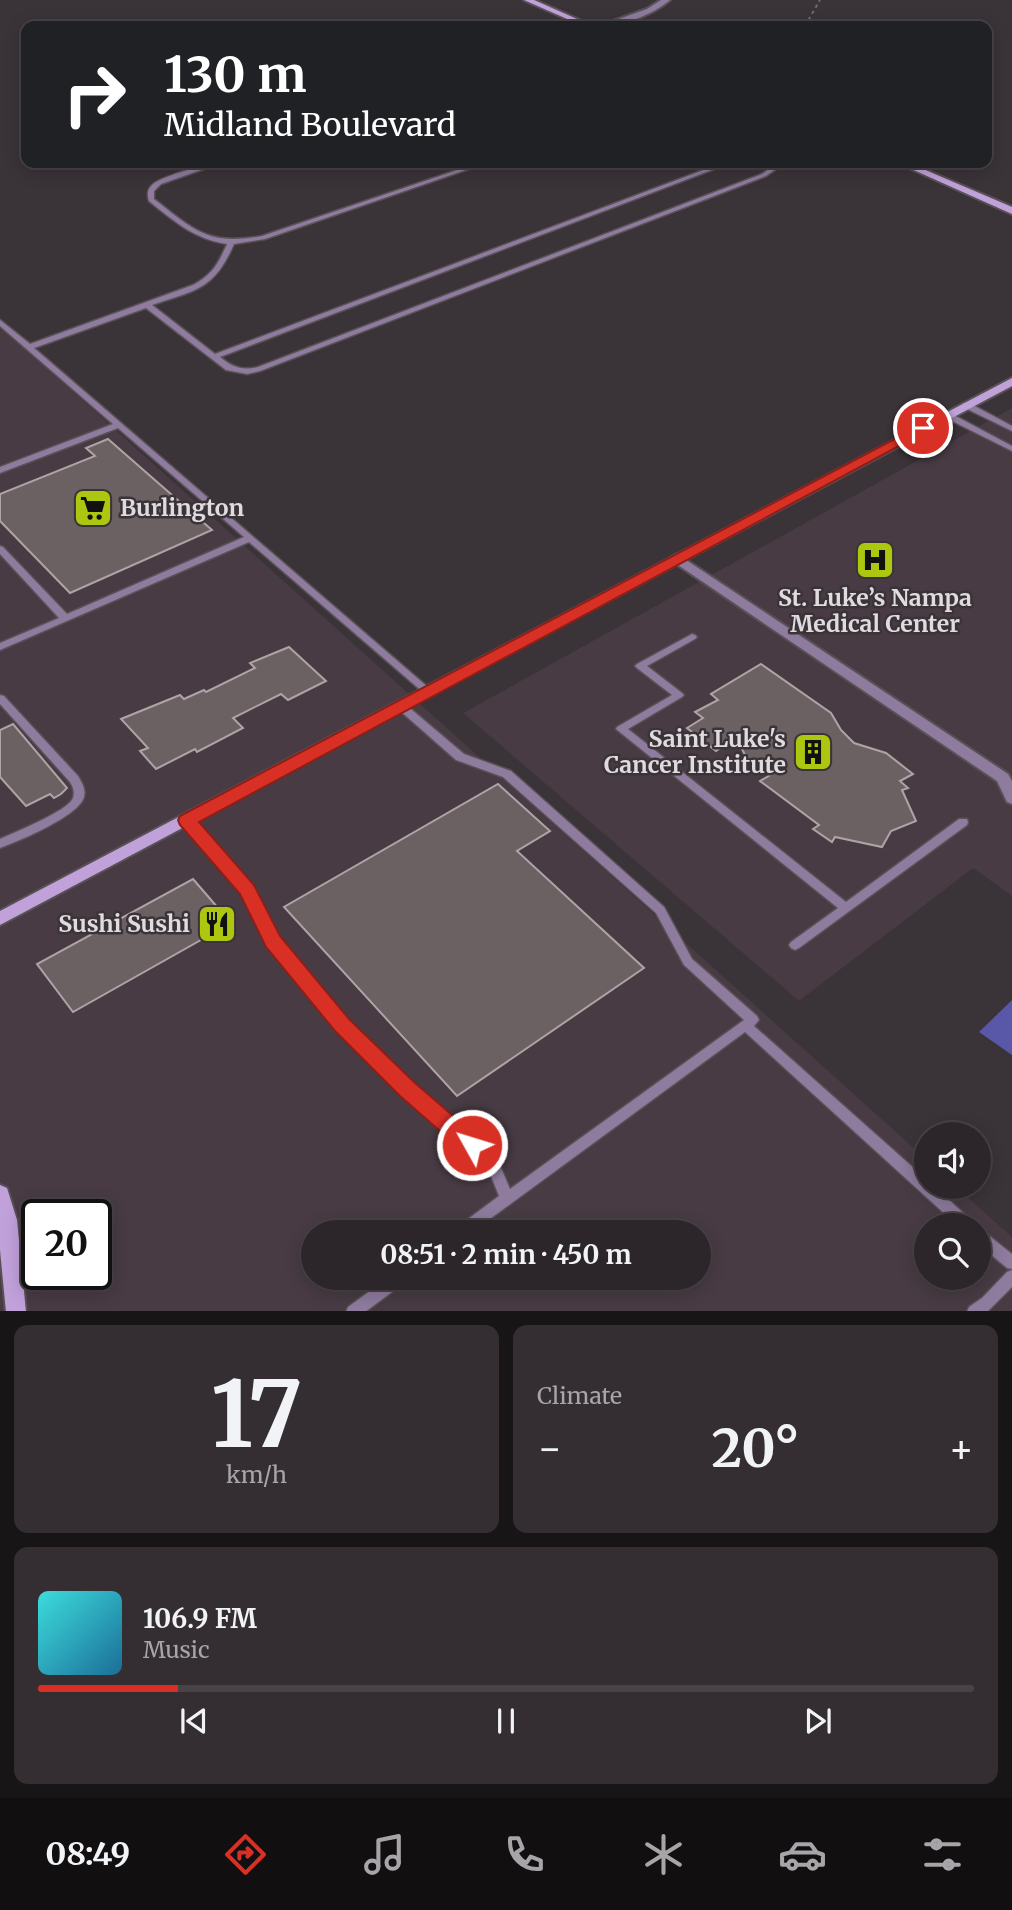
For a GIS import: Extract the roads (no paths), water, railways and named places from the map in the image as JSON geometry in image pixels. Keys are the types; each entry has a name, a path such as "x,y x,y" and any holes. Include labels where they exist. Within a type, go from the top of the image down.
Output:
{"main road":[{"path":"528,0 577,21"},
{"path":"913,168 1012,211"},
{"path":"0,919 1012,381"},
{"path":"0,1194 7,1220 16,1311"}],"street":[{"path":"619,21 650,11 666,0"},
{"path":"677,558 1007,775 1012,798"}],"lane":[{"path":"202,168 162,181 154,186 150,193 151,200 205,238 231,243 263,238 468,168"},
{"path":"215,356 714,168"},
{"path":"147,305 229,368 247,372 764,175 772,168"},
{"path":"29,347 196,287 211,278 223,266 231,243"},
{"path":"0,322 428,691"},
{"path":"966,405 1012,429"},
{"path":"947,415 1012,449"},
{"path":"0,470 119,425"},
{"path":"0,647 250,538"},
{"path":"0,549 66,619"},
{"path":"692,637 640,666 679,695 621,729 845,907"},
{"path":"0,698 74,779 79,785 79,792 71,808 0,844"},
{"path":"401,706 460,757 507,774 660,911 688,962 753,1020 478,1220"},
{"path":"187,820 247,890 273,941 311,989 357,1042 472,1145 496,1172 507,1199"},
{"path":"795,946 962,822"},
{"path":"745,1026 954,1213"},
{"path":"991,1246 1012,1263"},
{"path":"974,1311 987,1303 1012,1277"},
{"path":"352,1311 382,1290"}],"place":[{"name":"Burlington","path":"93,508"},
{"name":"St. Luke’s Nampa Medical Center","path":"875,560"},
{"name":"Saint Luke's Cancer Institute","path":"813,752"},
{"name":"Sushi Sushi","path":"217,924"}]}
